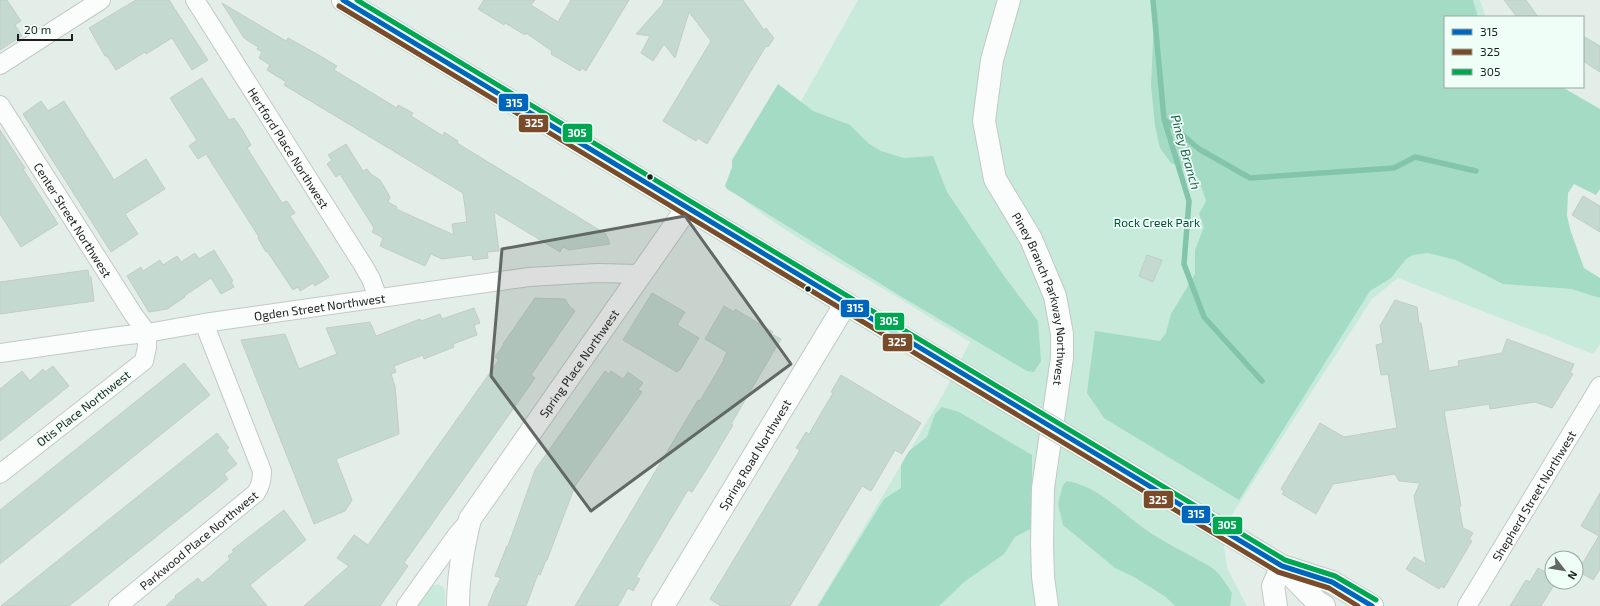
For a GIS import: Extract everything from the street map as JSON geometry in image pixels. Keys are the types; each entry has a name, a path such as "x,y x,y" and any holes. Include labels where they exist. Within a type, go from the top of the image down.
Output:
{"main road":[{"path":"343,0 1282,566 1332,582 1372,606"},
{"name":"Piney Branch Parkway Northwest","path":"1009,0 992,60 984,121 995,179 1031,239 1055,296 1062,334 1062,358 1045,473 1042,510 1042,561 1047,606"},
{"name":"Spring Place Northwest","path":"458,606 461,562 470,519 688,208"},
{"name":"Spring Road Northwest","path":"663,606 846,303"},
{"path":"1276,606 1273,596 1273,586 1282,566"},
{"path":"1282,566 1317,602 1324,606"}],"street":[{"path":"0,65 101,0"},
{"name":"Hertford Place Northwest","path":"196,0 363,265 371,279 378,298"},
{"name":"Center Street Northwest","path":"0,107 129,308 147,333"},
{"name":"Ogden Street Northwest","path":"0,353 529,277 597,273 641,274"},
{"name":"Parkwood Place Northwest","path":"118,606 256,493 260,488 262,471 204,323"},
{"name":"Otis Place Northwest","path":"0,474 144,361 147,347 147,333"},
{"name":"Shepherd Street Northwest","path":"1467,606 1600,386"},
{"name":"Spring Place Northwest","path":"406,606 456,536 470,519"}],"highlighted area":[{"path":"685,216 791,364 591,511 491,376 502,249"}],"green space":[{"name":"Rock Creek Park","path":"858,0 1480,0 1486,16 1444,16 1444,88 1445,88 1503,284 1571,289 1600,298 1600,344 1593,354 1398,278 1372,299 1222,530 1227,568 1247,606 817,606 944,393 970,342 799,239 745,201"},
{"path":"1155,0 1473,0 1478,16 1444,16 1444,88 1564,88 1600,109 1600,189 1596,195 1574,184 1568,193 1567,216 1584,268 1600,278 1600,298 1571,289 1503,284 1456,260 1428,253 1413,255 1406,259 1391,278 1370,291 1239,500 1104,418 1087,393 1095,331 1160,341 1166,333 1171,314 1195,274 1195,250 1204,227 1199,214 1206,201 1199,179 1191,172 1171,163 1160,148 1155,126 1151,85"},
{"path":"778,84 813,111 850,125 868,143 881,151 904,158 933,156 947,192 1004,276 1038,321 1041,361 1034,372 1027,371 902,297 727,189 725,186 732,167 732,160"},
{"path":"942,407 959,412 1032,455 1032,528 1015,537 1004,554 964,582 939,606 818,606 884,499 901,488 901,465 909,451 927,437 935,414"},
{"path":"1067,481 1098,493 1142,527 1167,543 1211,567 1220,575 1232,593 1230,606 1175,606 1166,597 1134,577 1115,568 1063,525 1058,504 1063,485"},
{"path":"438,584 443,587 445,591 445,606 418,606 431,586"}],"building":[{"path":"0,0 7,0 21,21 15,25 22,36 0,50"},
{"path":"136,0 169,0 208,60 192,70 172,38 146,54 145,52 116,70 107,56 105,56 89,28"},
{"path":"484,0 535,0 531,5 558,22 571,0 629,0 586,71 582,68 580,71 551,54 552,51 526,33 525,35 505,23 504,25 478,9"},
{"path":"664,0 743,0 764,30 766,28 774,38 768,47 766,46 707,144 698,138 696,141 663,121 711,41 689,12 675,58 664,44 653,61 641,53 650,36 636,34 662,5"},
{"path":"1504,0 1526,0 1537,16 1516,16"},
{"path":"222,3 286,41 288,38 337,66 334,70 397,108 398,105 413,113 411,116 443,136 444,132 458,141 457,143 606,234 610,244 569,250 563,247 560,252 494,212 499,251 487,252 488,258 473,260 472,255 442,259 431,254 425,266 380,246 383,238 372,232 374,228 340,174 336,177 327,164 332,160 328,155 346,144 363,171 367,169 371,174 380,180 390,197 388,202 397,207 396,209 454,235 452,224 467,222 463,193 284,85 286,82 267,70 270,65 259,58 262,52 257,49 258,47 244,38"},
{"path":"1584,37 1600,46 1600,72 1584,62"},
{"path":"202,78 229,120 234,118 243,131 251,145 247,148 282,203 287,201 295,213 290,216 329,277 315,286 313,283 300,291 298,287 293,290 267,251 266,252 258,238 259,237 206,154 198,159 189,146 197,140 170,98"},
{"path":"41,101 48,111 64,101 114,180 146,159 165,189 125,214 138,234 111,252 23,114"},
{"path":"0,130 25,168 23,169 58,224 21,247 0,214"},
{"path":"1583,196 1600,206 1600,232 1572,215"},
{"path":"214,250 233,281 231,282 234,287 221,294 211,278 167,309 149,312 127,276 141,267 143,271 160,260 163,265 177,256 181,262 195,253 199,259"},
{"path":"1147,255 1162,260 1153,282 1139,276"},
{"path":"88,270 89,277 91,277 94,301 0,314 0,282"},
{"path":"652,293 685,312 677,325 699,338 680,370 677,372 623,340"},
{"path":"535,298 565,299 570,307 575,311 531,375 535,378 404,563 408,566 380,606 304,606 349,566 337,558 354,535 368,545 499,360 495,357"},
{"path":"1395,300 1417,307 1429,371 1459,366 1458,361 1502,353 1507,339 1574,364 1570,373 1573,374 1552,408 1535,402 1490,409 1489,404 1444,411 1461,506 1459,507 1463,528 1473,533 1469,539 1472,541 1444,588 1441,586 1439,589 1406,569 1414,557 1426,564 1414,496 1420,483 1399,481 1395,474 1333,484 1316,514 1282,494 1284,491 1281,489 1320,423 1344,437 1397,428 1388,374 1381,375 1376,345 1383,343 1380,326"},
{"path":"724,306 734,312 735,309 773,332 771,334 781,339 731,424 733,425 709,465 692,492 688,490 636,577 640,579 633,591 628,588 618,606 575,606 698,400 700,401 724,360 727,352 705,339"},
{"path":"474,308 480,323 474,325 477,335 453,344 454,347 424,359 423,355 394,366 396,372 391,374 395,386 399,434 336,459 352,500 345,511 314,524 241,340 285,334 299,369 337,354 326,328 370,322 376,336 420,319 421,321 440,314 442,319"},
{"path":"184,363 210,395 0,564 0,510"},
{"path":"53,366 69,386 0,441 0,389 22,371 30,381 43,369 45,372"},
{"path":"605,371 609,374 611,371 623,379 628,372 643,383 638,389 642,392 575,486 547,560 540,575 538,574 526,606 488,606 501,578 495,576 508,546 535,470"},
{"path":"841,375 921,423 902,454 895,450 871,491 862,486 790,606 721,606 710,599 800,450 796,448 806,432 809,434 833,393 831,392"},
{"path":"217,433 229,448 226,450 237,464 224,474 228,479 215,490 69,606 1,606"},
{"path":"1600,493 1600,569 1593,580 1584,575 1584,561 1599,536 1581,526"},
{"path":"284,510 306,540 250,585 267,606 166,606 176,597 175,596 198,578 202,583 230,559 228,556 234,552 232,550"},
{"path":"1538,568 1544,571 1544,590 1551,590 1541,606 1510,606 1526,580 1530,582"}],"waterway":[{"name":"Piney Branch","path":"1153,0 1164,119 1189,201 1184,264 1204,317 1262,381"},
{"path":"1164,119 1199,149 1250,178 1394,168 1415,157 1476,171"}],"transit line":[{"name":"315","path":"343,0 1282,566 1332,582 1372,606"},
{"name":"305","path":"357,0 1285,560 1335,576 1376,600"},
{"name":"325","path":"339,6 1278,572 1329,588 1358,606"}]}
